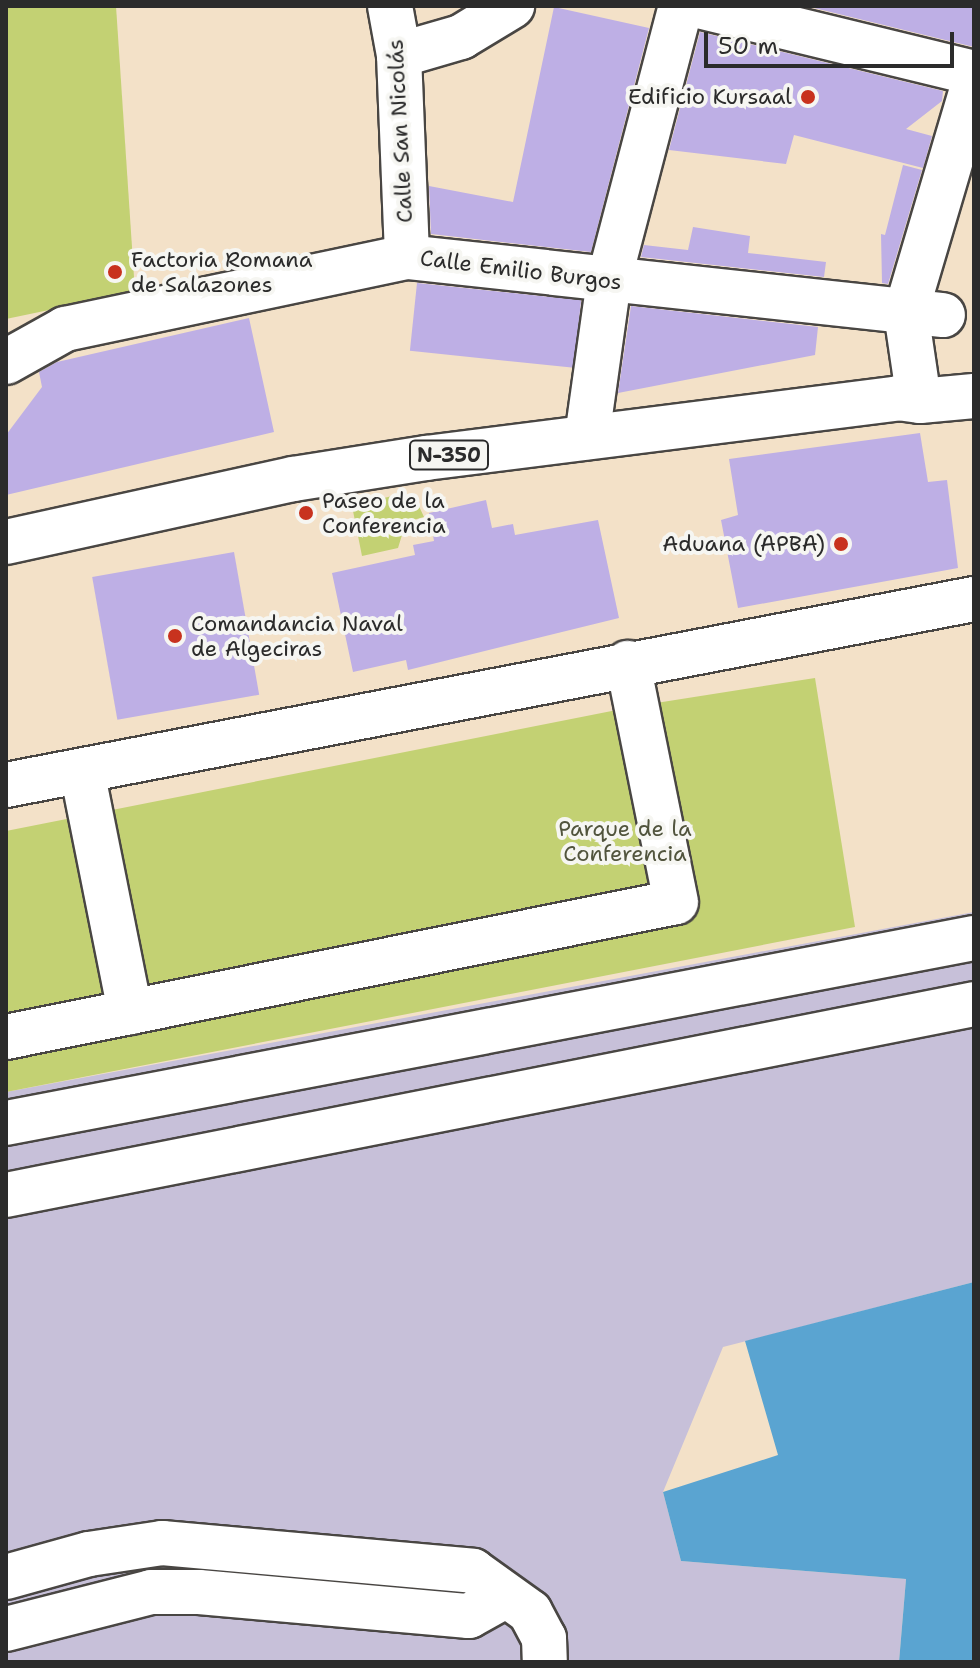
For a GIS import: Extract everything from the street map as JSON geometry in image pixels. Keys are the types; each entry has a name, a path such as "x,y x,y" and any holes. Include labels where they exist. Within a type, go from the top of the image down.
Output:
{"main road":[{"name":"Calle San Nicolás","path":"390,6 399,55 407,257"},
{"path":"399,55 461,37 512,6"},
{"path":"587,437 609,280 681,6"},
{"path":"699,6 974,73"},
{"path":"907,389 974,83"},
{"name":"Calle Emilio Burgos","path":"6,362 65,329 407,257 924,313"},
{"name":"N-350","path":"6,542 293,479 907,389 974,374"},
{"name":"N-350","path":"907,389 920,401 974,396"},
{"path":"6,785 628,663 974,599"},
{"path":"6,1037 676,902 628,663"},
{"path":"82,771 130,1012"},
{"path":"6,1123 974,938"},
{"path":"6,1195 974,1004"},
{"path":"6,1577 89,1554 162,1543 203,1544 473,1571 503,1597 530,1612 539,1624 545,1662"},
{"path":"6,1629 151,1592 199,1592 469,1616 503,1597"}],"shaded area":[{"path":"974,912 974,1282 723,1347 663,1492 681,1561 906,1579 899,1662 6,1662 6,1092"}],"green space":[{"path":"6,6 116,6 135,292 6,319"},
{"path":"396,495 417,502 424,517 406,522 398,548 362,556 352,506"},
{"name":"Parque de la Conferencia","path":"815,678 855,927 6,1092 6,831 637,706"}],"water":[{"path":"974,1282 974,1662 899,1662 906,1579 681,1561 663,1492 778,1455 745,1341"}],"building":[{"path":"974,6 974,47 814,8"},
{"path":"554,7 649,28 591,252 431,234 429,186 513,202"},
{"name":"Edificio Kursaal","path":"700,32 943,91 942,101 906,129 932,136 923,168 794,135 786,164 669,150"},
{"path":"903,165 922,170 888,284 882,283 881,234 885,235"},
{"path":"693,227 750,236 748,253 826,262 824,277 641,257 644,245 688,250"},
{"path":"417,283 581,300 574,368 410,351"},
{"path":"631,306 818,327 815,355 618,393"},
{"path":"249,318 274,432 6,495 6,435 42,387 39,372 57,362"},
{"name":"Aduana (APBA)","path":"920,433 928,482 947,480 958,568 738,608 721,520 738,515 729,459"},
{"path":"486,500 492,528 513,524 515,535 598,520 619,618 408,670 406,660 353,672 332,573 415,555 413,545 434,541 429,513"},
{"name":"Comandancia Naval de Algeciras","path":"234,552 259,695 117,720 92,577"}],"place":[{"name":"Edificio Kursaal","path":"808,97"},
{"name":"Factoria Romana de Salazones","path":"115,272"},
{"name":"Paseo de la Conferencia","path":"306,513"},
{"name":"Aduana (APBA)","path":"841,544"},
{"name":"Comandancia Naval de Algeciras","path":"175,636"}]}
